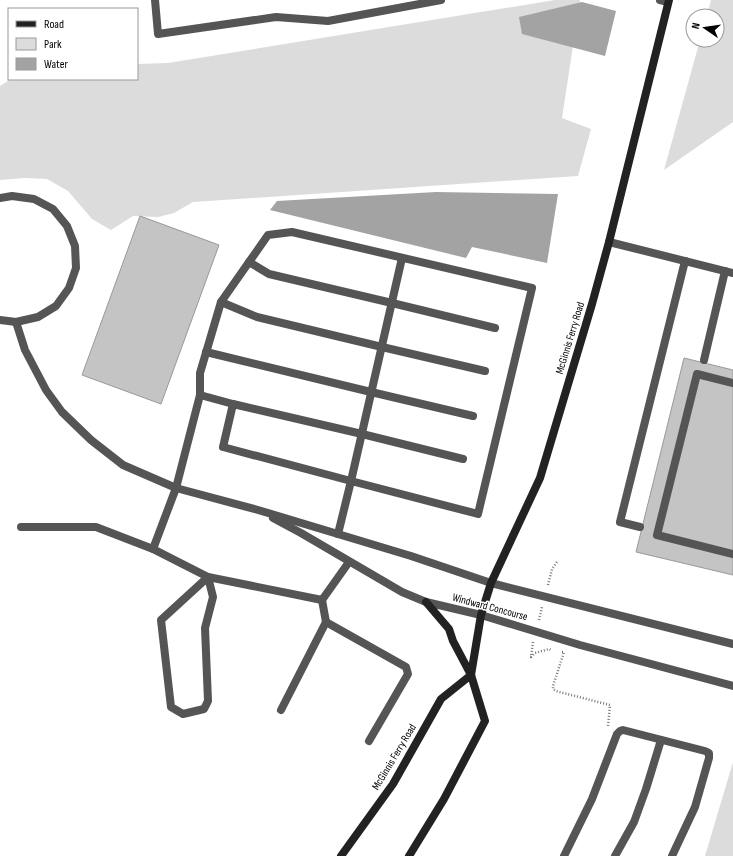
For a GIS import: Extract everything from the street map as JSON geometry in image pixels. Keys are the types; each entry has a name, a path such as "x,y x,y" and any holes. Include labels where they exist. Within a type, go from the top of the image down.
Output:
{"main road":[{"name":"McGinnis Ferry Road","path":"409,856 444,799 485,721 471,675 482,615 491,583 540,478 609,242 666,1"},
{"path":"426,602 449,629 453,641 471,675"},
{"name":"McGinnis Ferry Road","path":"341,856 393,784 441,699 471,675"}],"street":[{"path":"155,0 158,34 276,18 328,21 441,0"},
{"path":"0,198 12,196 34,199 53,209 67,226 75,246 76,268 69,288 56,306 38,317 16,322 0,320"},
{"path":"153,549 176,488 200,395 200,373 221,302 268,235 292,232 532,288 478,514 223,447 233,404"},
{"path":"609,242 729,272 704,360"},
{"path":"338,534 402,258"},
{"path":"640,527 620,522 685,261"},
{"path":"249,262 269,274 495,328"},
{"path":"221,302 257,317 485,371"},
{"name":"Windward Concourse","path":"16,322 25,350 44,387 62,412 91,440 123,465 176,488 258,510 411,556 491,583 733,644"},
{"path":"206,352 473,416"},
{"path":"733,383 697,374 657,536 733,554"},
{"path":"200,395 463,459"},
{"name":"Windward Concourse","path":"258,510 301,533 402,592 426,602 482,615 580,645 733,686"},
{"path":"21,527 96,526 153,549 208,577 322,600"},
{"path":"282,710 326,622 322,600 349,562"},
{"path":"208,577 213,597 205,628 208,701 204,709 183,714 171,707 161,620 208,577"},
{"path":"326,622 406,667 408,674 369,741"},
{"path":"564,856 592,799 617,734 623,730 705,751 709,754 696,808 672,856"},
{"path":"615,856 634,822 661,740"}],"path":[{"path":"557,562 552,568 531,657 535,653 549,650 564,652 553,688 556,692 610,705 608,729"}],"green space":[{"path":"555,0 580,0 562,118 591,129 578,176 193,202 174,213 158,217 133,216 111,230 92,219 68,191 47,179 25,178 0,180 0,86 9,80 138,80 138,64 168,63"},
{"path":"711,0 733,0 733,122 664,170 698,48 725,48 725,8 709,8"},
{"path":"733,762 733,856 705,856"}],"water":[{"path":"582,2 616,11 605,56 522,34 519,17"},
{"path":"436,192 558,194 547,263 472,247 466,258 270,210 277,201"}],"building":[{"path":"140,216 219,245 161,404 82,375"},
{"path":"684,358 733,370 733,575 636,552"}]}
